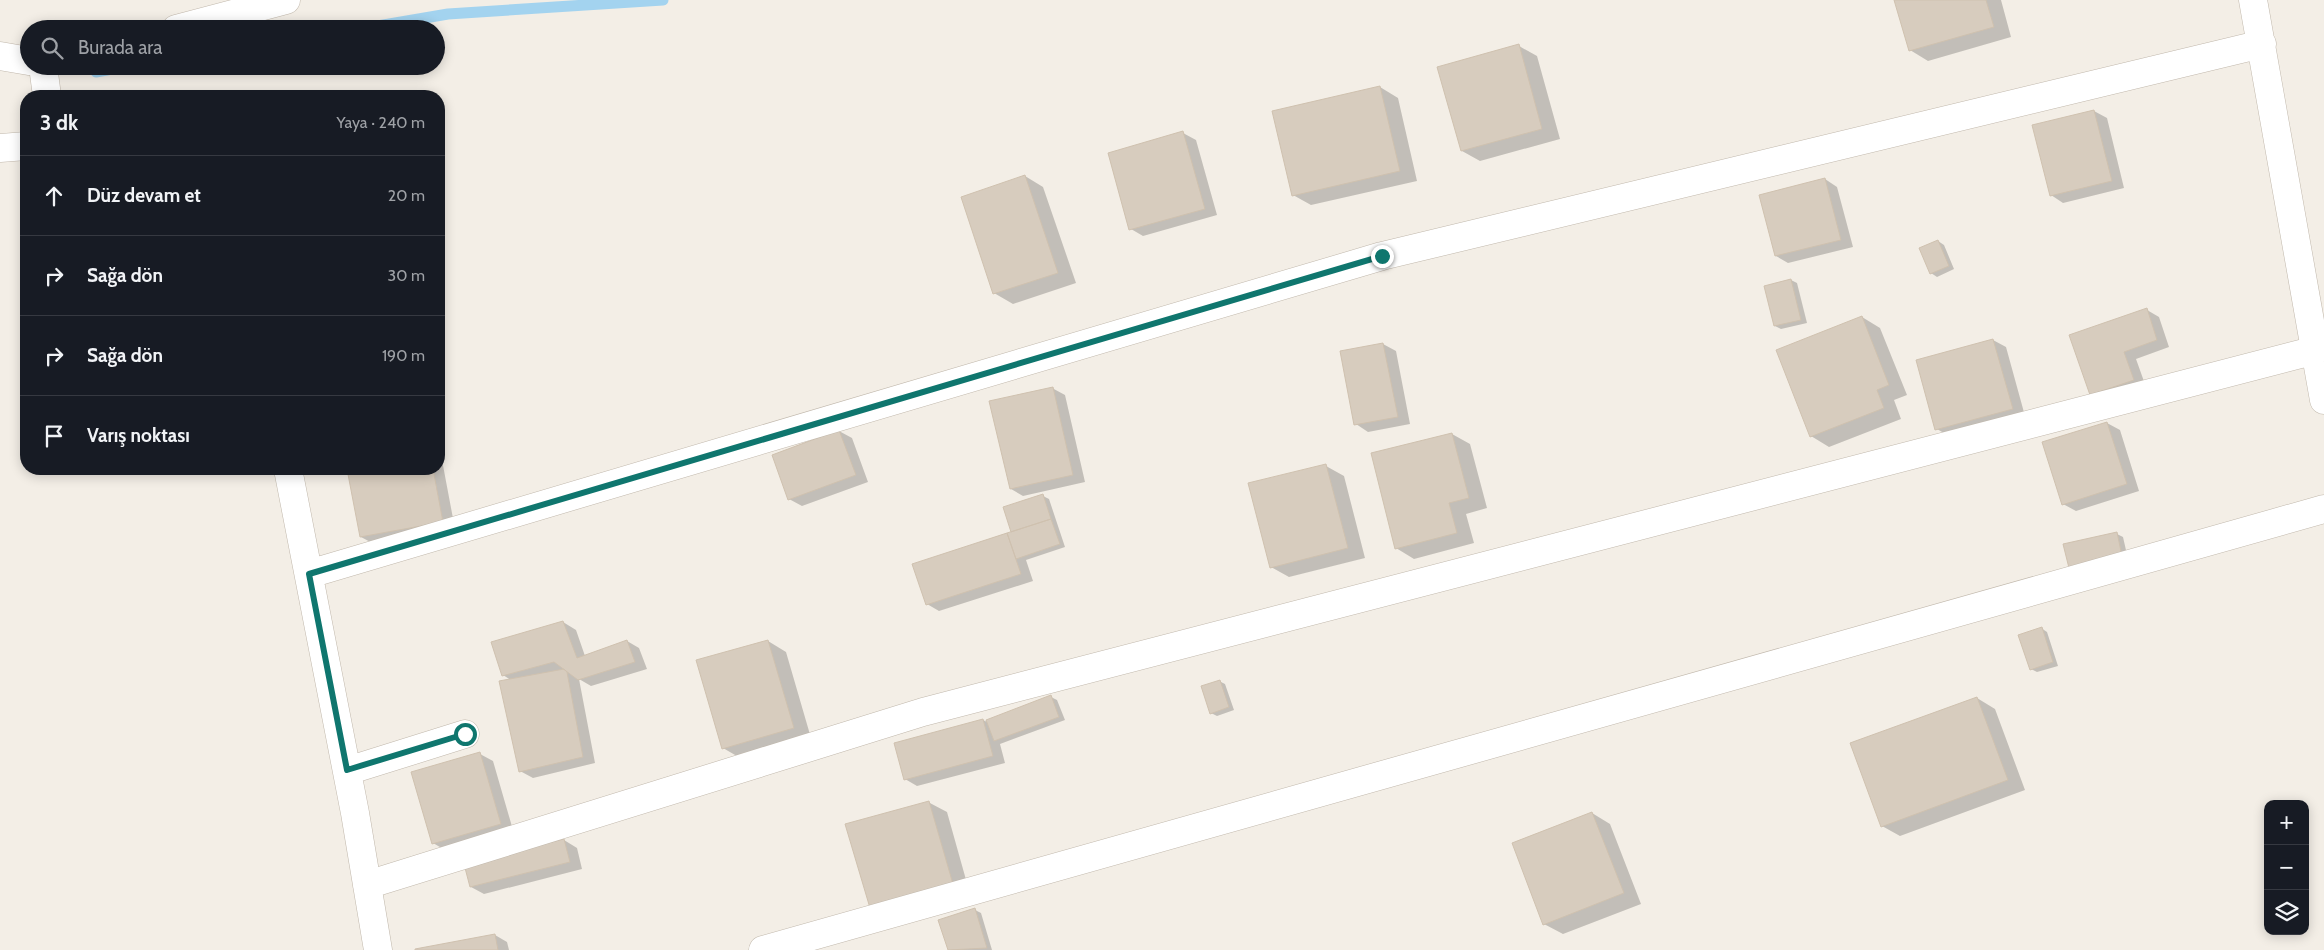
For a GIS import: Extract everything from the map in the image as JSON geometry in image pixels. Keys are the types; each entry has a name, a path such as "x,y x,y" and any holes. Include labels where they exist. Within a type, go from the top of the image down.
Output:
{"street":[{"path":"210,20 286,0"},
{"path":"2253,0 2324,400"},
{"path":"309,574 1382,256 2262,44"},
{"path":"0,56 20,59"},
{"path":"44,75 45,90"},
{"path":"0,148 20,146"},
{"path":"367,885 922,712 2316,350"},
{"path":"289,475 347,770 378,950"},
{"path":"763,950 2324,509"},
{"path":"347,770 465,734"}],"building":[{"path":"1894,0 1986,0 1994,27 1909,51"},
{"path":"1519,44 1542,129 1461,151 1437,67"},
{"path":"1380,86 1400,171 1292,196 1272,111"},
{"path":"2094,110 2112,181 2050,196 2032,125"},
{"path":"1183,131 1205,209 1129,230 1108,153"},
{"path":"1025,175 1058,273 993,294 961,197"},
{"path":"1825,178 1841,240 1775,256 1759,195"},
{"path":"1938,240 1949,266 1930,274 1919,248"},
{"path":"1791,279 1801,320 1774,326 1764,286"},
{"path":"2147,308 2157,340 2124,352 2134,380 2090,395 2069,335"},
{"path":"1862,316 1889,385 1877,390 1884,408 1810,437 1776,350"},
{"path":"1993,339 2013,409 1935,430 1916,360"},
{"path":"1383,343 1398,417 1354,425 1340,351"},
{"path":"1053,387 1073,475 1010,489 989,401"},
{"path":"2107,422 2127,484 2062,505 2042,442"},
{"path":"839,430 856,475 788,500 772,455"},
{"path":"1452,433 1469,498 1449,503 1457,533 1395,549 1371,453"},
{"path":"1326,464 1348,548 1270,568 1248,483"},
{"path":"348,475 434,475 443,522 360,537"},
{"path":"1043,494 1051,519 1011,532 1003,507"},
{"path":"1051,519 1060,544 1016,559 1007,533"},
{"path":"2117,532 2122,556 2069,568 2063,544"},
{"path":"1007,533 1021,574 926,605 912,564"},
{"path":"563,621 577,658 627,640 635,662 578,680 554,662 502,676 491,642"},
{"path":"2042,627 2053,662 2030,670 2018,635"},
{"path":"768,640 794,728 722,749 696,660"},
{"path":"564,669 567,672 583,757 519,772 499,681"},
{"path":"1220,680 1229,707 1210,714 1201,686"},
{"path":"1051,695 1059,717 994,741 986,720"},
{"path":"1977,697 2008,780 1881,827 1850,743"},
{"path":"983,719 993,756 904,780 894,743"},
{"path":"480,752 501,824 432,844 411,772"},
{"path":"929,801 953,884 870,908 845,824"},
{"path":"1592,812 1624,893 1543,925 1512,843"},
{"path":"564,839 570,862 470,887 464,864"},
{"path":"975,908 987,948 948,950 938,920"},
{"path":"495,934 498,950 415,950 415,949"}],"waterway":[{"path":"413,20 448,14 663,0"}],"route":[{"path":"465,734 347,770 309,574 1382,256"}]}
